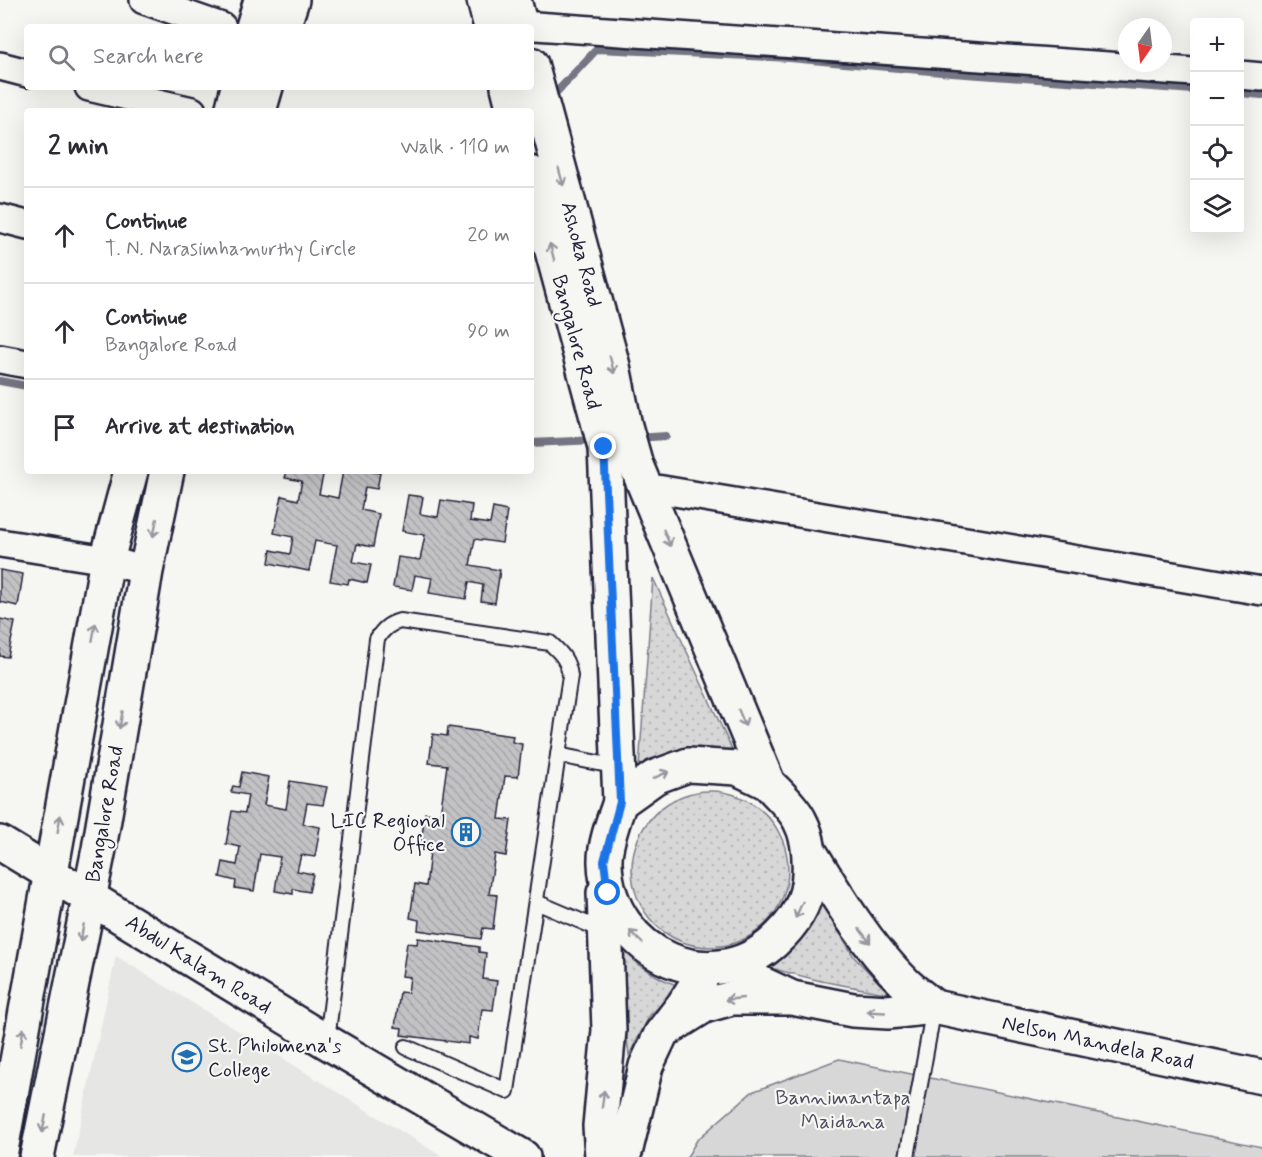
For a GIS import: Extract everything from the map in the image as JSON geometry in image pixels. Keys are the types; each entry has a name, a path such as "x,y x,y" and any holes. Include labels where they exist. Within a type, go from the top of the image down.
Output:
{"main road":[{"path":"254,24 261,0"},
{"path":"284,24 292,0"},
{"path":"484,0 512,20"},
{"path":"233,108 237,90"},
{"path":"260,108 265,90"},
{"path":"516,90 533,97"},
{"name":"Ashoka Road","path":"533,97 613,366 615,437"},
{"name":"Bangalore Road","path":"534,182 615,437 620,802"},
{"path":"604,861 608,893 624,926 651,951 670,961 721,966 746,961 768,949 793,922 808,889 810,852 800,820 768,783 636,465 615,437"},
{"name":"Bangalore Road","path":"0,1156 107,560 130,474"},
{"name":"Bangalore Road","path":"37,1157 90,896 146,571 166,474"},
{"path":"602,1157 600,1126 609,1030 604,931 604,861 620,802 655,777 687,765 737,768 768,783"},
{"name":"Abdul Kalam Road","path":"0,843 327,1042 523,1157"},
{"name":"Nelson Mandela Road","path":"810,852 841,903 882,957 906,984 934,1007"},
{"path":"622,1157 626,1149 646,1066 661,1034 684,1004 721,966"},
{"name":"Nelson Mandela Road","path":"721,966 792,998 853,1010 888,1012 934,1007 1262,1077"},
{"path":"661,1034 704,1006 732,998 792,998"}],"street":[{"path":"144,0 213,24"},
{"path":"512,20 1190,72"},
{"path":"0,66 24,72"},
{"path":"1244,75 1262,77"},
{"path":"102,90 179,108"},
{"path":"0,218 24,224"},
{"path":"0,359 24,363"},
{"path":"645,487 1262,591"},
{"path":"0,543 107,560 146,571"}],"lane":[{"path":"327,1042 377,639 383,630 392,623 400,621 550,643 568,664 570,676 507,1091 406,1047"},
{"path":"558,755 618,767"},
{"path":"536,902 604,931"},
{"path":"907,1157 934,1007"}],"shaded area":[{"name":"St. Philomena's College","path":"116,956 443,1157 73,1157"}],"green space":[{"path":"653,578 734,754 698,748 666,754 639,767"},
{"path":"710,791 740,797 765,814 782,839 788,869 782,899 765,924 740,941 710,947 680,941 655,924 638,899 632,869 638,839 655,814 680,797"},
{"path":"822,902 854,957 890,994 821,981 770,968 801,939"},
{"path":"621,943 637,964 681,987 650,1015 629,1055 622,997"},
{"name":"Bannimantapa Maidana","path":"839,1059 1262,1147 1262,1157 687,1157 697,1140 752,1092"}],"building":[{"path":"286,474 323,474 319,494 338,498 342,474 380,474 377,489 365,487 361,510 379,514 373,547 357,544 353,562 371,565 367,583 349,579 348,584 330,581 337,545 315,541 309,571 269,563 271,550 290,554 293,537 274,533 282,496 298,500 302,481 285,478"},
{"path":"408,495 423,497 420,514 438,517 441,500 472,505 470,521 490,524 493,508 507,511 502,543 475,539 470,565 500,570 495,603 481,601 483,585 469,582 466,599 429,593 432,578 415,575 412,590 393,587 398,557 420,560 425,535 402,531"},
{"path":"0,570 23,574 18,606 0,602"},
{"path":"0,619 15,622 8,657 0,656"},
{"name":"LIC Regional Office","path":"448,727 513,736 512,742 522,744 518,777 505,776 499,819 511,820 506,856 495,854 489,894 497,895 493,929 483,928 481,939 418,930 419,920 410,918 415,884 426,886 431,844 421,843 425,813 440,815 447,765 429,763 433,734 447,736"},
{"path":"242,772 269,777 264,805 286,809 290,781 327,787 323,805 307,803 303,824 320,827 315,857 301,855 297,871 313,874 309,892 293,889 293,894 275,891 280,857 260,854 254,891 235,888 236,881 220,877 223,862 237,865 240,847 226,844 232,811 245,813 248,795 231,792 233,786 239,787"},
{"path":"418,938 479,947 479,952 486,953 483,979 497,981 493,1010 482,1009 478,1039 469,1037 469,1044 401,1035 402,1028 395,1027 400,992 408,993 410,977 402,976 407,943 417,944"}],"waterway":[{"path":"550,99 597,49 790,58 952,73 1190,90"},
{"path":"1244,93 1262,95"},
{"path":"0,381 24,385"},
{"path":"637,438 666,436"},
{"path":"534,443 596,440"}],"place":[{"name":"LIC Regional Office","path":"466,832"},
{"name":"St. Philomena's College","path":"187,1057"}],"route":[{"path":"604,447 620,802 604,861 608,893"}]}
